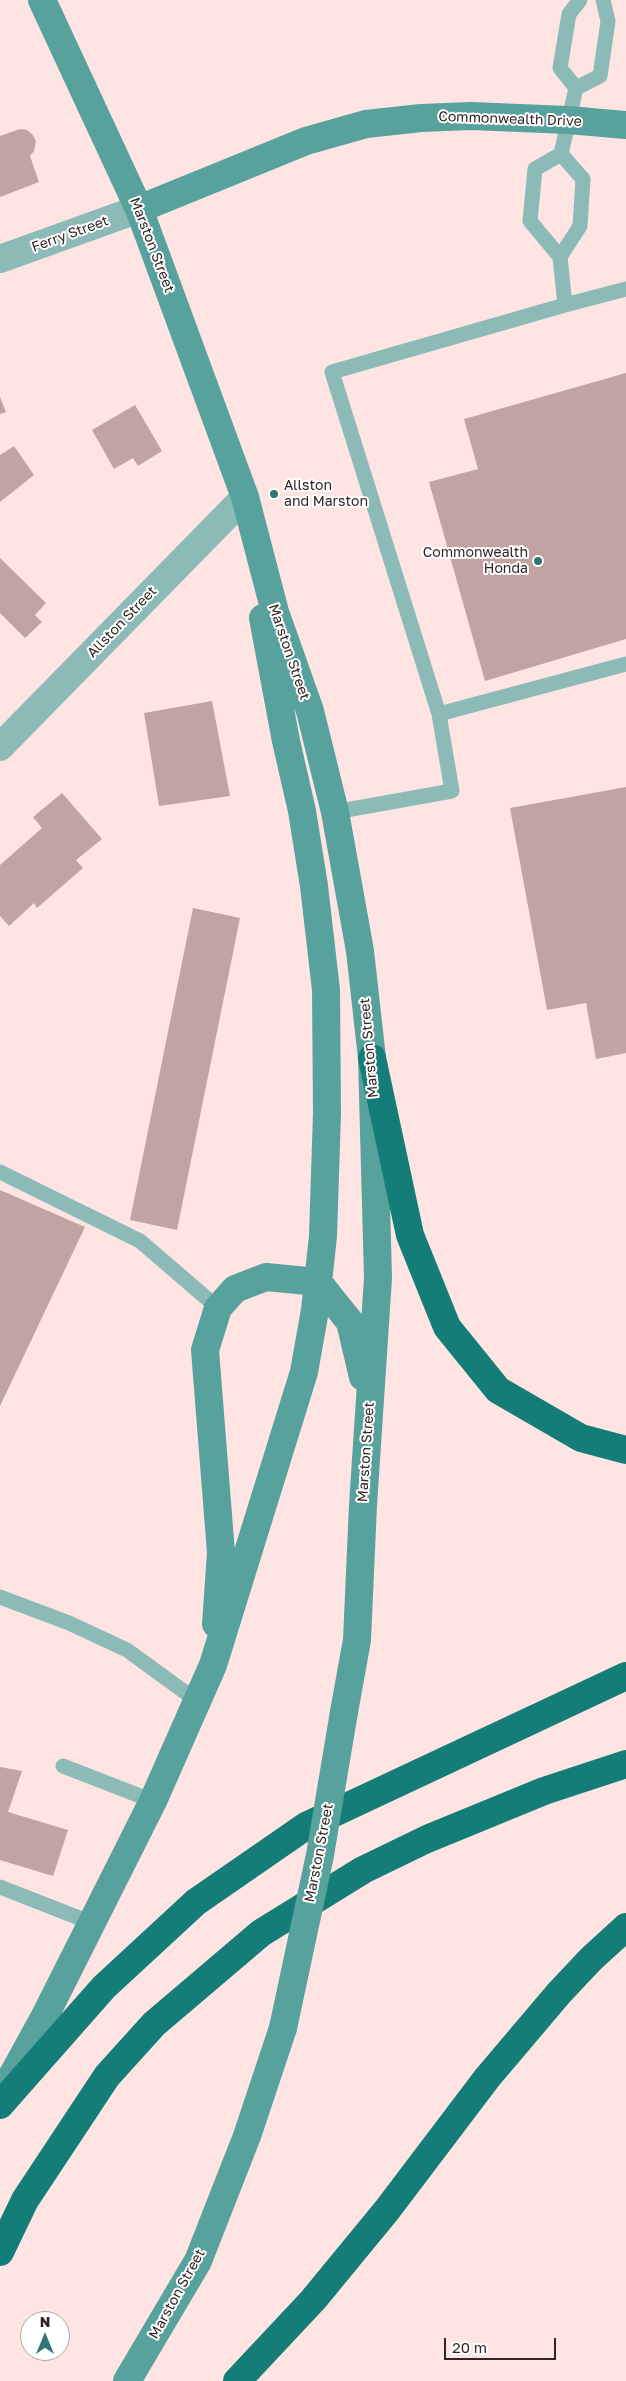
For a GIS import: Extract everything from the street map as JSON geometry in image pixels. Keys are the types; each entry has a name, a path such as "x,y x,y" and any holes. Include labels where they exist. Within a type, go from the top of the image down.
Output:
{"highway":[{"path":"372,1058 410,1235 447,1327 498,1390 581,1438 626,1450"},
{"path":"0,2105 104,1987 189,1908 306,1826 626,1676"},
{"path":"0,2252 24,2200 107,2076 154,2024 261,1933 363,1870 426,1839 544,1791 626,1764"},
{"path":"237,2381 325,2285 387,2210 488,2078 559,1993 591,1959 626,1927"}],"main road":[{"name":"Marston Street","path":"42,0 139,209 244,497 275,612 310,711 335,812 360,951 372,1058 378,1278 357,1640 320,1855 283,2028 247,2136 198,2261 127,2381"},
{"name":"Commonwealth Drive","path":"139,209 306,141 366,124 422,118 471,116 568,120 626,125"},
{"name":"Marston Street","path":"4,2082 92,1923 153,1801 213,1665 304,1372 318,1282 323,1236 327,1123 326,990 314,886 302,811 286,741 265,631 244,497"},
{"path":"213,1665 221,1553 205,1350 218,1308 235,1289 266,1277 318,1282 350,1322 370,1402"}],"street":[{"name":"Ferry Street","path":"0,259 139,209"},
{"name":"Allston Street","path":"0,747 244,497"}],"lane":[{"path":"576,88 560,68 569,14 580,0"},
{"path":"565,305 560,258 530,222 535,169 561,154 576,88 600,76 608,21 602,0"},
{"path":"560,258 580,226 583,179 561,154"},
{"path":"335,812 452,791 439,714 332,372 626,289"},
{"path":"439,714 626,664"},
{"path":"0,1172 140,1241 218,1308"},
{"path":"0,1597 70,1623 127,1650 197,1701"},
{"path":"63,1766 153,1801"},
{"path":"0,1887 92,1923"}],"building":[{"path":"20,129 27,130 36,141 34,151 30,156 39,182 0,197 0,136"},
{"name":"Commonwealth Honda","path":"626,373 626,639 485,681 429,482 478,469 464,419"},
{"path":"0,397 6,412 0,414"},
{"path":"135,405 162,451 138,466 133,458 114,469 92,430"},
{"path":"14,446 34,475 0,502 0,455"},
{"path":"0,558 46,603 35,615 42,622 25,638 0,613"},
{"path":"212,701 230,796 159,806 144,713"},
{"path":"626,787 626,1053 596,1059 586,1003 547,1010 510,808"},
{"path":"62,793 102,839 76,860 83,868 37,908 34,903 9,926 0,916 0,865 42,828 33,817"},
{"path":"193,908 240,918 177,1230 130,1220"},
{"path":"0,1190 85,1227 0,1406"},
{"path":"0,1767 22,1771 8,1812 68,1830 53,1876 0,1860"}],"place":[{"name":"Allston and Marston","path":"274,494"},
{"name":"Commonwealth Honda","path":"538,561"}]}
